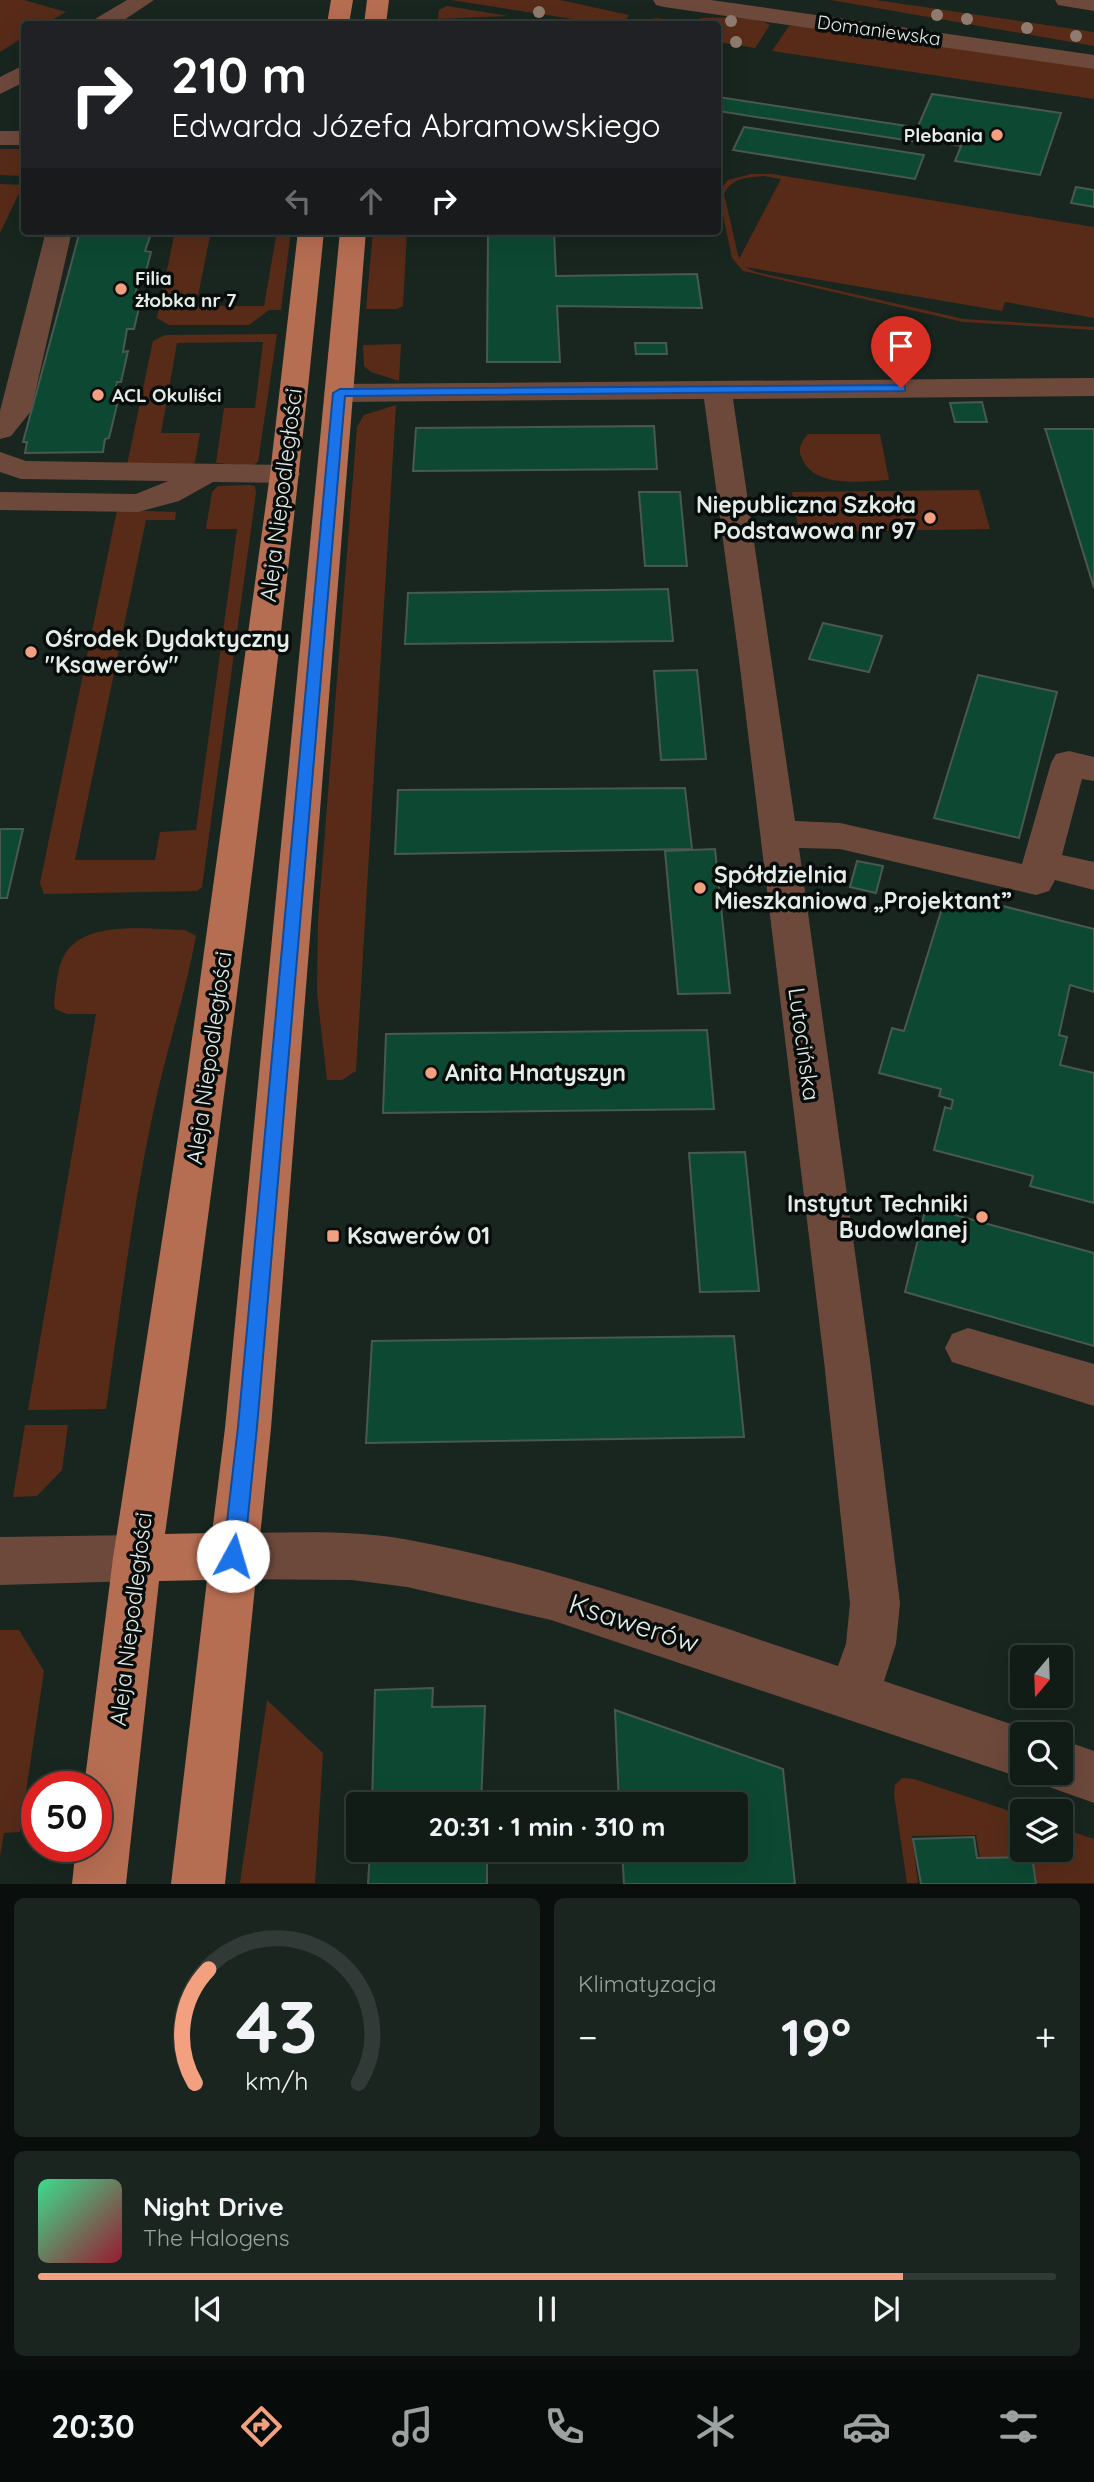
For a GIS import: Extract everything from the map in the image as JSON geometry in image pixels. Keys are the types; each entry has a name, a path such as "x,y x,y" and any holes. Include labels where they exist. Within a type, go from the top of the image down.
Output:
{"main road":[{"path":"338,21 342,0"},
{"path":"375,21 378,0"},
{"name":"Aleja Niepodległości","path":"99,1884 137,1558 204,1104 285,474 311,235"},
{"name":"Aleja Niepodległości","path":"198,1884 248,1427 353,235"},
{"path":"137,1558 233,1556"}],"street":[{"path":"108,21 143,0"},
{"name":"Domaniewska","path":"664,0 1094,62"},
{"name":"Domaniewska","path":"791,0 1094,50"},
{"path":"1066,0 1094,4"},
{"path":"0,87 21,74"},
{"path":"0,138 21,138"},
{"path":"0,430 16,411 58,235"},
{"path":"340,393 1094,387"},
{"name":"Lutocińska","path":"717,390 756,659 847,1362 875,1603 872,1644 853,1696"},
{"path":"0,461 21,470 203,475 285,474"},
{"path":"0,501 138,503 161,497 203,475"},
{"path":"777,834 840,836 1036,881 1069,763 1094,769"},
{"path":"1041,863 1094,876"},
{"path":"968,1348 1094,1385"},
{"name":"Ksawerów","path":"233,1556 352,1557 407,1563 551,1596 1010,1748"},
{"path":"0,1561 137,1558"},
{"path":"1073,1770 1094,1777"}],"shaded area":[{"path":"0,0 24,0 66,12 50,21 21,21 21,39 0,52"},
{"path":"451,0 560,0 629,15 625,21 585,21"},
{"path":"831,0 876,0 1094,32 1094,46"},
{"path":"447,6 508,16 438,19 439,10"},
{"path":"657,18 681,21 644,21"},
{"path":"700,18 736,18 770,25 755,48 721,42 721,21 698,21"},
{"path":"789,26 1094,67 1094,99 772,51"},
{"path":"0,149 21,149 21,176 0,175"},
{"path":"751,174 772,174 1094,227 1094,318 1005,302 1002,311 745,267 756,272 964,319 1094,327 1094,330 963,322 743,271 732,258 721,206 721,188 728,180","holes":["764,176 781,179 739,259 724,194 731,185 746,178"]},
{"path":"0,184 21,185 21,189 0,233"},
{"path":"174,235 210,235 196,306 264,306 276,235 290,235 281,310 269,310 249,325 169,325 157,318"},
{"path":"373,235 407,235 403,306 397,309 366,309"},
{"path":"277,334 258,462 251,466 216,463 224,408 255,408 263,342 177,343 161,433 200,433 195,462 190,466 127,465 153,341 165,335"},
{"path":"401,344 399,381 371,372 364,366 363,345"},
{"path":"396,405 356,1071 342,1080 327,1080 317,993 318,920 357,427 364,415"},
{"path":"808,434 880,434 889,480 854,482 818,475 809,469 800,451"},
{"path":"218,486 255,486 256,493 202,887 197,891 44,894 40,883 117,510 176,512 175,520 146,520 75,860 155,860 160,832 196,830 237,529 206,529 212,492"},
{"path":"979,490 990,529 799,532 792,492"},
{"path":"137,928 185,930 196,936 146,1150 106,1409 28,1410 96,1014 67,1014 55,1009 60,965 75,943 88,935"},
{"path":"25,1425 68,1425 62,1470 37,1496 13,1497"},
{"path":"0,1630 19,1630 44,1671 29,1771 21,1771 20,1832 4,1833 0,1856"},
{"path":"267,1700 323,1753 315,1883 240,1883"},
{"path":"902,1778 914,1779 1010,1811 1010,1858 980,1858 976,1835 912,1836 918,1883 907,1883 895,1785"},
{"path":"1073,1832 1094,1839 1094,1883 1036,1883 1033,1862 1073,1862"}],"building":[{"name":"Plebania","path":"932,94 1061,113 1040,175 955,161 964,139 916,131"},
{"path":"721,97 907,126 905,130 964,139 961,146 918,139 917,142 721,111"},
{"path":"744,127 924,155 915,179 733,150"},
{"path":"1076,187 1094,190 1094,207 1071,203"},
{"path":"79,235 151,235 145,251 151,252 144,279 139,279 134,299 141,299 134,329 127,329 123,352 128,351 121,382 117,382 112,405 117,405 103,452 25,453 27,442 23,442"},
{"path":"488,235 554,235 556,276 697,274 702,308 557,306 560,362 487,362"},
{"path":"635,343 666,343 667,354 636,354"},
{"path":"982,402 987,422 955,422 950,403"},
{"path":"654,426 657,469 413,471 416,428"},
{"path":"1045,429 1094,429 1094,588 1046,431"},
{"path":"639,492 680,492 687,566 645,566"},
{"path":"668,589 673,641 405,644 408,593"},
{"path":"823,623 882,636 869,672 809,659"},
{"path":"697,670 706,759 661,760 654,671"},
{"path":"978,675 1057,692 1019,838 934,818"},
{"path":"685,788 692,849 395,854 398,790"},
{"path":"0,829 23,829 7,898 0,898"},
{"path":"715,849 730,993 678,994 665,851"},
{"path":"857,861 883,866 876,893 850,887"},
{"path":"947,892 1094,929 1094,992 1070,985 1059,1035 1067,1037 1060,1065 1094,1073 1094,1203 1030,1186 1033,1176 934,1150 945,1107 951,1109 953,1100 939,1096 941,1089 879,1073 892,1028 904,1031"},
{"path":"707,1030 714,1109 383,1113 386,1034"},
{"path":"745,1152 759,1291 700,1292 689,1153"},
{"path":"926,1207 1094,1253 1094,1346 905,1292"},
{"path":"734,1336 744,1437 366,1443 372,1341"},
{"path":"433,1688 432,1707 485,1706 481,1792 372,1792 375,1690"},
{"path":"615,1710 783,1769 795,1884 624,1884 623,1862 748,1862 748,1792 618,1792"},
{"path":"974,1837 977,1858 1010,1857 1010,1862 1033,1862 1036,1884 921,1884 913,1839"},
{"path":"369,1862 487,1862 487,1884 368,1884"}],"place":[{"name":"Plebania","path":"997,135"},
{"name":"Filia żłobka nr 7","path":"121,289"},
{"name":"ACL Okuliści","path":"98,395"},
{"name":"Niepubliczna Szkoła Podstawowa nr 97","path":"930,518"},
{"name":"Ośrodek Dydaktyczny \"Ksawerów\"","path":"31,652"},
{"name":"Spółdzielnia Mieszkaniowa „Projektant”","path":"700,888"},
{"name":"Anita Hnatyszyn","path":"431,1073"},
{"name":"Instytut Techniki Budowlanej","path":"982,1217"},
{"name":"Ksawerów 01","path":"333,1236"}],"route":[{"path":"233,1556 248,1427 340,393 901,388"}]}
